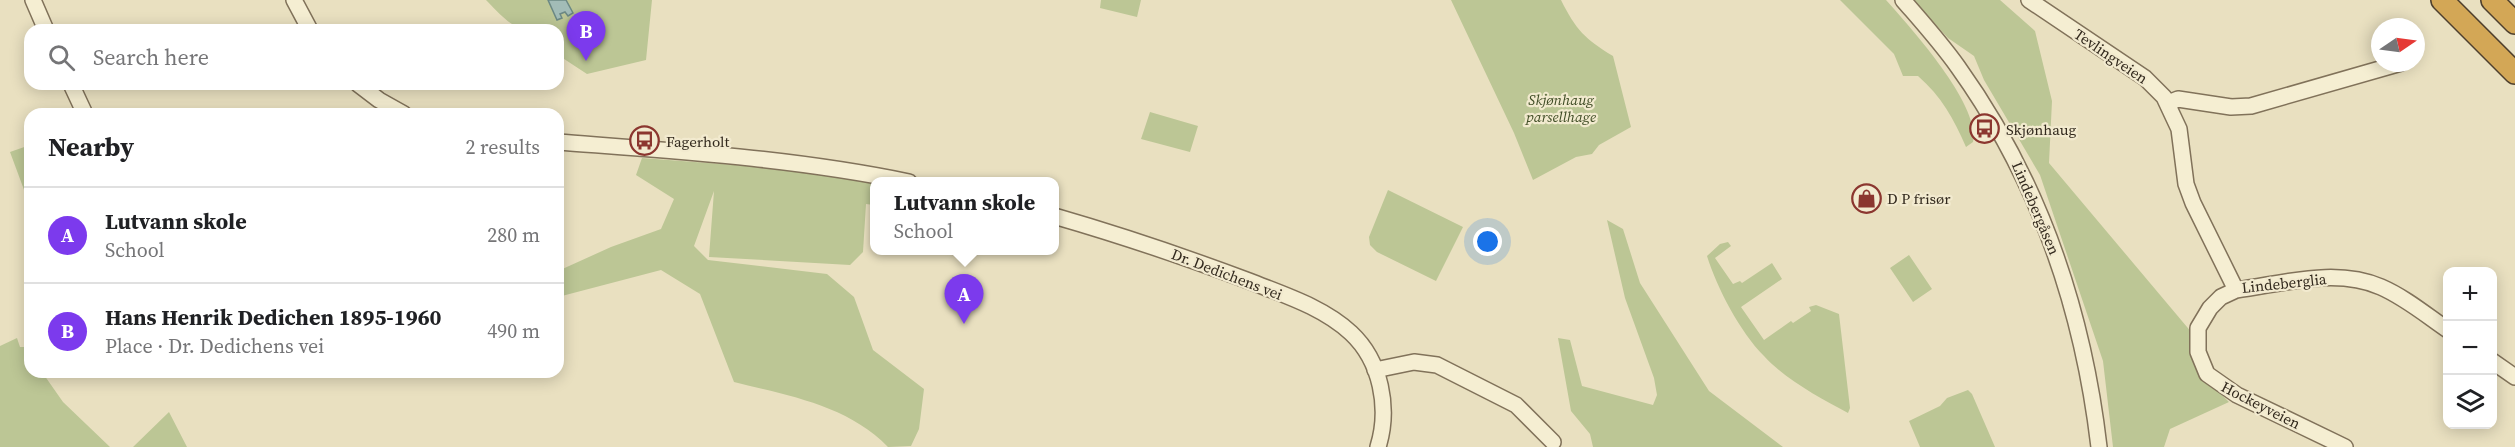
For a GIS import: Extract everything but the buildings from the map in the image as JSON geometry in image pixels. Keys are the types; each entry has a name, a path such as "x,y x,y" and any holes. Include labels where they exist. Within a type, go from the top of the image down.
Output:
{"highway":[{"path":"2442,0 2515,73"},
{"path":"2492,0 2515,23"}],"street":[{"path":"33,0 43,24"},
{"path":"294,0 307,24"},
{"name":"Lindebergåsen","path":"1903,0 1958,66 2010,150 2041,214 2074,310 2093,402 2099,447"},
{"name":"Tevlingveien","path":"2029,0 2100,50 2145,78 2157,88 2168,103"},
{"path":"2168,103 2178,99 2231,107 2252,106 2371,72"},
{"path":"74,90 82,108"},
{"path":"366,90 393,108"},
{"name":"Lindeberglia","path":"2168,103 2180,129 2186,184 2236,290 2310,278 2335,277 2361,281 2380,286 2412,304 2443,326"},
{"path":"564,142 774,160 883,177"},
{"name":"Dr. Dedichens vei","path":"1059,218 1183,257 1309,306 1339,323 1352,334 1368,355 1375,370 1384,411 1378,447"},
{"name":"Hockeyveien","path":"2236,290 2221,297 2210,308 2199,328 2198,352 2207,374 2237,395 2345,447"},
{"path":"1375,370 1414,362 1437,365 1516,405 1552,442"},
{"path":"2497,364 2515,377"}],"green space":[{"path":"486,0 652,0 646,60 587,74 564,59 564,24 512,24"},
{"path":"1101,0 1141,0 1137,17 1100,8"},
{"name":"Skjønhaug parsellhage","path":"1451,0 1561,0 1582,33 1613,56 1631,127 1599,145 1592,154 1576,157 1533,180 1514,133"},
{"path":"1840,0 1886,0 1942,67 1955,88 1973,126 1973,142 1966,147 1952,118 1934,92 1918,76 1903,76 1894,54"},
{"path":"1913,0 2000,0 2035,31 2052,101 2049,163 2203,346 2214,387 2229,402 2170,429 2164,447 2113,447 2103,361 2040,175 1984,80 1974,56 1948,38"},
{"path":"1150,112 1198,126 1190,152 1141,139"},
{"path":"24,147 24,190 10,152"},
{"path":"642,158 839,173 870,181 870,204 866,204 863,252 850,265 709,257 714,191 694,246 708,260 827,274 854,297 873,350 924,389 919,429 911,446 888,447 872,433 836,412 796,398 734,382 700,294 661,270 564,295 564,268 611,247 661,229 674,199 636,175"},
{"path":"1388,190 1463,227 1436,281 1377,252 1370,245 1369,237"},
{"path":"1607,220 1623,229 1640,283 1709,391 1783,447 1593,447 1590,434 1571,411 1558,338 1570,340 1582,386 1653,405 1657,395 1654,378 1625,298"},
{"path":"1728,242 1731,246 1715,258 1733,284 1740,281 1742,283 1772,263 1782,279 1741,307 1764,340 1791,321 1793,323 1811,311 1809,307 1816,305 1839,314 1850,408 1848,413 1782,373 1746,335 1723,295 1707,256 1720,244"},
{"path":"1909,255 1932,289 1913,302 1890,268"},
{"path":"17,338 20,347 24,347 24,378 46,378 63,402 110,447 0,447 0,346"},
{"path":"1968,390 1972,394 1995,447 1920,447 1909,421 1940,406 1947,398"},
{"path":"169,412 187,447 133,447"}],"water":[{"path":"548,0 566,0 573,13 568,16 565,12 560,14 562,18 557,20"}],"place":[{"name":"Hans Henrik Dedichen 1895-1960","path":"586,61"},
{"name":"Skjønhaug","path":"1985,129"},
{"name":"Fagerholt","path":"645,141"},
{"name":"D P frisør","path":"1866,198"},
{"name":"Lutvann skole","path":"964,324"}]}
